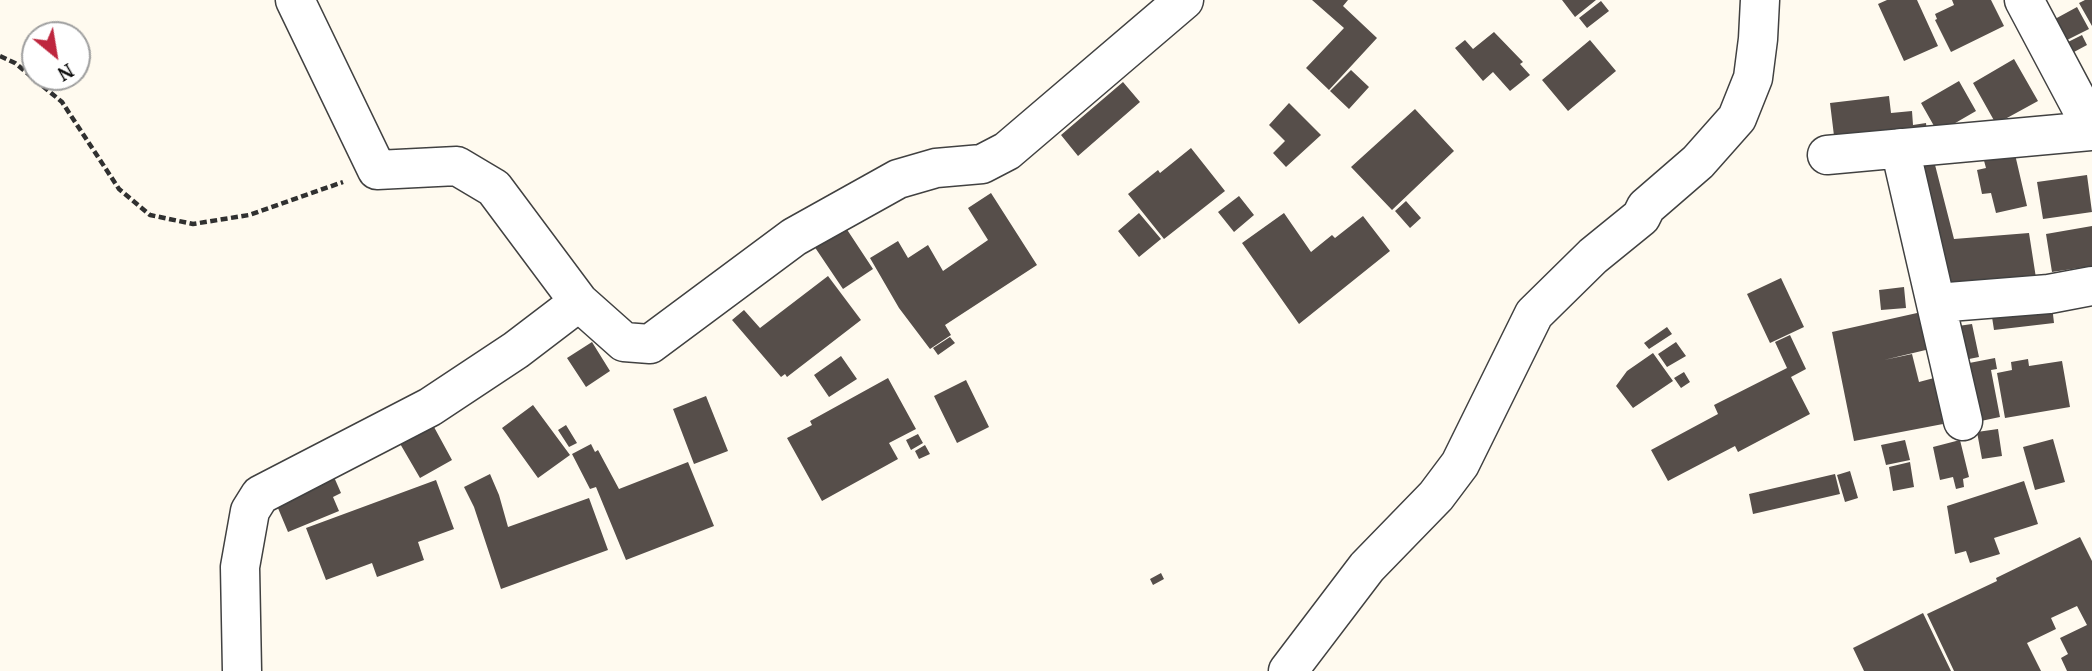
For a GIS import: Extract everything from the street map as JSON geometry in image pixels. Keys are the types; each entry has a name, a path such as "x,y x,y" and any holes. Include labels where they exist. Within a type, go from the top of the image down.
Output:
{"street":[{"path":"295,0 377,170 457,166 494,188 579,302 624,342 650,344 794,237 898,179 936,168 982,164 1007,151 1184,0"},
{"path":"1288,671 1367,567 1436,496 1460,464 1534,314 1593,256 1641,217 1646,207 1699,162 1737,118 1753,78 1760,0"},
{"path":"1828,155 2092,130 2024,0"},
{"path":"1900,148 1964,421"},
{"path":"1936,303 2049,294 2092,286"},
{"path":"242,671 240,567 250,511 260,495 430,407 516,350 579,302"}],"path":[{"path":"0,56 15,63 62,102 118,189 150,215 193,224 249,215 377,170"}],"building":[{"path":"1312,0 1348,0 1343,6 1377,38 1329,90 1306,68 1344,28"},
{"path":"1562,0 1596,0 1575,17"},
{"path":"1887,0 1917,0 1938,46 1904,61 1878,4"},
{"path":"1952,0 1991,0 2004,26 1951,52 1935,20 1935,14 1954,5"},
{"path":"2092,0 2092,26 2079,3"},
{"path":"1601,1 1609,11 1587,28 1579,18"},
{"path":"2077,7 2089,29 2067,40 2055,19"},
{"path":"1494,32 1523,62 1520,64 1530,75 1510,91 1493,72 1483,81 1455,48 1465,40 1473,49"},
{"path":"2082,35 2087,45 2074,52 2068,42"},
{"path":"1590,40 1616,71 1568,111 1542,80"},
{"path":"2014,59 2038,101 1996,124 1973,83"},
{"path":"1351,70 1369,87 1349,109 1330,91"},
{"path":"1959,81 1976,111 1938,133 1921,103"},
{"path":"1123,82 1140,102 1078,156 1061,135"},
{"path":"1889,96 1891,113 1912,111 1913,125 1926,123 1927,133 1835,144 1830,103"},
{"path":"1289,103 1321,135 1286,167 1273,153 1285,141 1269,125"},
{"path":"1415,109 1454,151 1392,210 1351,167"},
{"path":"1191,148 1225,191 1164,239 1128,194"},
{"path":"2014,150 2027,206 1996,213 1991,193 1982,194 1977,170 1986,168 1983,157"},
{"path":"1933,157 1954,239 2029,233 2036,278 1943,288 1916,160"},
{"path":"2087,175 2092,212 2043,219 2037,182"},
{"path":"991,193 1037,265 945,325 951,335 930,349 899,308 870,258 898,241 908,258 928,245 943,271 988,240 968,208"},
{"path":"1239,196 1254,215 1234,232 1218,212"},
{"path":"1406,201 1421,218 1410,228 1395,211"},
{"path":"1139,213 1161,239 1139,257 1118,231"},
{"path":"1284,213 1311,252 1332,235 1335,238 1363,216 1390,251 1299,324 1242,243"},
{"path":"844,225 873,269 843,289 814,246"},
{"path":"2092,226 2092,266 2052,272 2046,234"},
{"path":"828,276 861,320 787,377 785,374 781,377 732,320 744,310 760,328"},
{"path":"1781,278 1804,327 1770,343 1747,294"},
{"path":"1904,287 1906,308 1881,310 1879,290"},
{"path":"2051,297 2054,323 1994,330 1990,304"},
{"path":"1926,311 1934,348 1884,360 1912,354 1919,382 1934,378 1943,424 1854,441 1832,332"},
{"path":"1972,324 1979,357 1964,360 1958,326"},
{"path":"1667,327 1672,334 1649,349 1644,343"},
{"path":"1790,335 1806,369 1791,377 1810,414 1738,452 1735,446 1668,481 1651,450 1718,414 1714,405 1787,368 1775,342"},
{"path":"950,337 955,343 938,355 933,348"},
{"path":"592,342 610,371 586,387 567,358"},
{"path":"1676,342 1686,356 1667,367 1658,354"},
{"path":"1653,353 1673,381 1633,408 1616,386 1627,371"},
{"path":"841,356 857,379 829,397 814,375"},
{"path":"1995,358 1997,369 1991,370 2000,417 1976,422 1964,364"},
{"path":"2028,359 2029,366 2062,361 2070,407 2005,418 1997,373 2012,370 2011,362"},
{"path":"1684,372 1690,382 1681,388 1674,378"},
{"path":"888,378 916,429 889,443 898,459 822,501 787,438 812,425 810,421"},
{"path":"966,380 989,427 957,443 934,396"},
{"path":"706,396 728,451 694,464 673,409"},
{"path":"533,405 570,455 538,478 502,428"},
{"path":"428,416 452,460 420,478 395,435"},
{"path":"566,425 577,443 569,447 558,430"},
{"path":"1998,429 2002,456 1982,459 1977,432"},
{"path":"918,434 923,443 911,450 906,440"},
{"path":"2053,439 2065,482 2035,490 2023,447"},
{"path":"1905,440 1910,460 1886,465 1881,445"},
{"path":"1960,440 1969,477 1963,479 1964,487 1956,489 1953,477 1940,480 1933,447"},
{"path":"591,444 595,452 598,450 619,489 688,462 714,526 626,560 596,487 590,489 572,454"},
{"path":"925,445 930,454 919,459 915,451"},
{"path":"1910,462 1914,487 1893,491 1889,467"},
{"path":"1850,471 1858,498 1845,502 1837,475"},
{"path":"490,474 508,527 589,498 608,550 501,589 474,507 464,487"},
{"path":"1835,474 1840,494 1753,514 1749,494"},
{"path":"334,477 341,493 333,497 339,511 288,532 275,501"},
{"path":"436,480 454,529 418,542 424,560 377,577 372,563 326,580 306,528"},
{"path":"2024,481 2038,524 1994,538 2000,554 1970,563 1966,551 1955,554 1947,506"},
{"path":"2080,537 2092,561 2092,671 2067,671 2061,658 2068,654 2060,638 2087,625 2077,606 2051,618 2056,629 2027,643 2041,671 1954,671 1927,614"},
{"path":"1161,573 1164,579 1153,585 1150,579"},
{"path":"1923,613 1951,671 1864,671 1853,648"}]}
